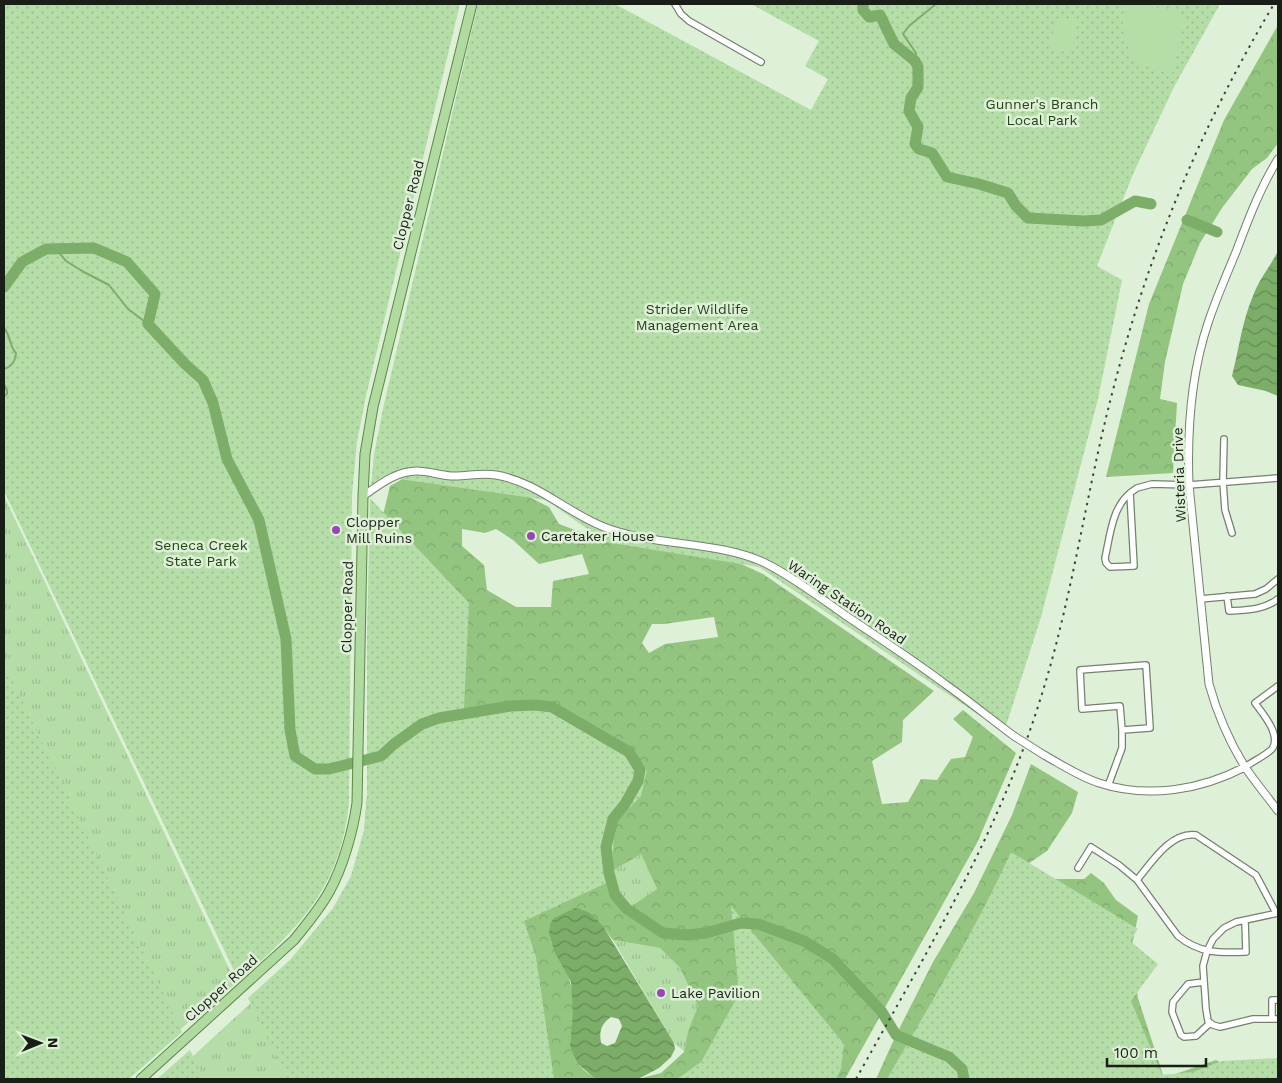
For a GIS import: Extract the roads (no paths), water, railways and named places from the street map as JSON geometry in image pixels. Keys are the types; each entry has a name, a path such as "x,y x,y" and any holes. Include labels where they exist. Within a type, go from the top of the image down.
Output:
{"main road":[{"name":"Clopper Road","path":"141,1079 294,940 315,915 330,891 348,846 355,817 358,778 365,454 373,407 472,4"}],"street":[{"path":"675,4 688,21 761,62"},
{"name":"Wisteria Drive","path":"1245,767 1221,720 1209,684 1188,484 1189,423 1197,368 1208,324 1256,199 1278,159"},
{"path":"1224,439 1223,482 1225,510 1232,533"},
{"name":"Waring Station Road","path":"363,496 386,480 408,472 418,471 451,476 477,473 495,474 542,491 593,522 614,530 638,537 742,555 763,562 792,579 945,683 1014,736 1085,778 1108,786 1136,791 1186,789 1214,781 1245,767"},
{"path":"1130,493 1134,566 1110,567 1106,563 1105,558 1117,509 1122,500 1130,493 1137,488 1152,484 1188,484 1278,478"},
{"path":"1200,599 1255,594 1266,589 1278,579"},
{"path":"1228,596 1229,611 1253,610 1266,607 1278,599"},
{"path":"1108,786 1122,748 1120,706 1082,709 1080,670 1146,666 1150,728 1122,730"},
{"path":"1278,686 1255,703 1276,728 1275,741 1272,748 1245,767 1278,811"},
{"path":"1137,880 1166,847 1180,836 1189,834 1196,835 1256,875 1277,913 1236,922 1224,928 1214,939 1207,951 1203,966 1208,1021 1220,1027 1253,1019 1275,1019 1272,1000 1278,1000"},
{"path":"1078,868 1091,848 1119,865 1137,880 1178,936 1185,942 1207,951 1215,953 1246,952 1245,921"},
{"path":"1204,982 1192,983 1184,987 1173,1002 1172,1012 1181,1035 1184,1037 1196,1036 1210,1023"}],"water":[{"path":"1278,251 1278,396 1266,391 1238,385 1232,376 1249,306 1258,284"},
{"path":"575,908 591,914 603,926 674,1043 675,1049 671,1057 659,1068 638,1079 597,1079 578,1064 570,1046 573,1012 571,982 554,951 549,933 550,924 554,918","holes":["611,1017 619,1019 622,1026 615,1043 607,1046 601,1043 600,1035 605,1022"]}],"waterway":[{"path":"863,4 863,10 869,17 880,15 894,44 915,61 918,67 918,87 911,98 909,111 918,127 915,144 919,149 932,153 947,177 1008,193 1016,206 1028,218 1101,220 1135,201 1151,204"},
{"path":"915,61 916,53 903,34 909,26 936,4"},
{"path":"1187,220 1217,232"},
{"path":"4,287 22,262 46,249 94,248 127,262 155,294 148,324 185,364 203,380 213,403 227,459 259,520 286,639 290,730 295,756 315,769 329,769 381,756 422,724 439,718 511,706 535,705 552,707 629,752 640,770 638,781 625,804 613,819 606,847 609,873 615,895 627,909 663,933 687,935 706,933 741,923 758,924 804,941 833,959 882,1012 896,1035 949,1057 962,1069 964,1079"},
{"path":"56,249 66,261 109,285 128,309 148,324"},
{"path":"4,328 16,353 13,363 4,369"},
{"path":"4,384 7,391 7,394 4,396"}],"railway":[{"path":"856,1079 959,892 1004,797 1024,747 1041,697 1062,621 1103,428 1127,339 1143,289 1160,240 1201,143 1223,96 1274,4"}],"place":[{"name":"Clopper Mill Ruins","path":"336,530"},
{"name":"Caretaker House","path":"531,536"},
{"name":"Lake Pavilion","path":"661,993"}],"park label":[{"name":"Gunner's Branch Local Park","path":"1042,112"},
{"name":"Strider Wildlife Management Area","path":"697,318"},
{"name":"Seneca Creek State Park","path":"201,554"}]}
